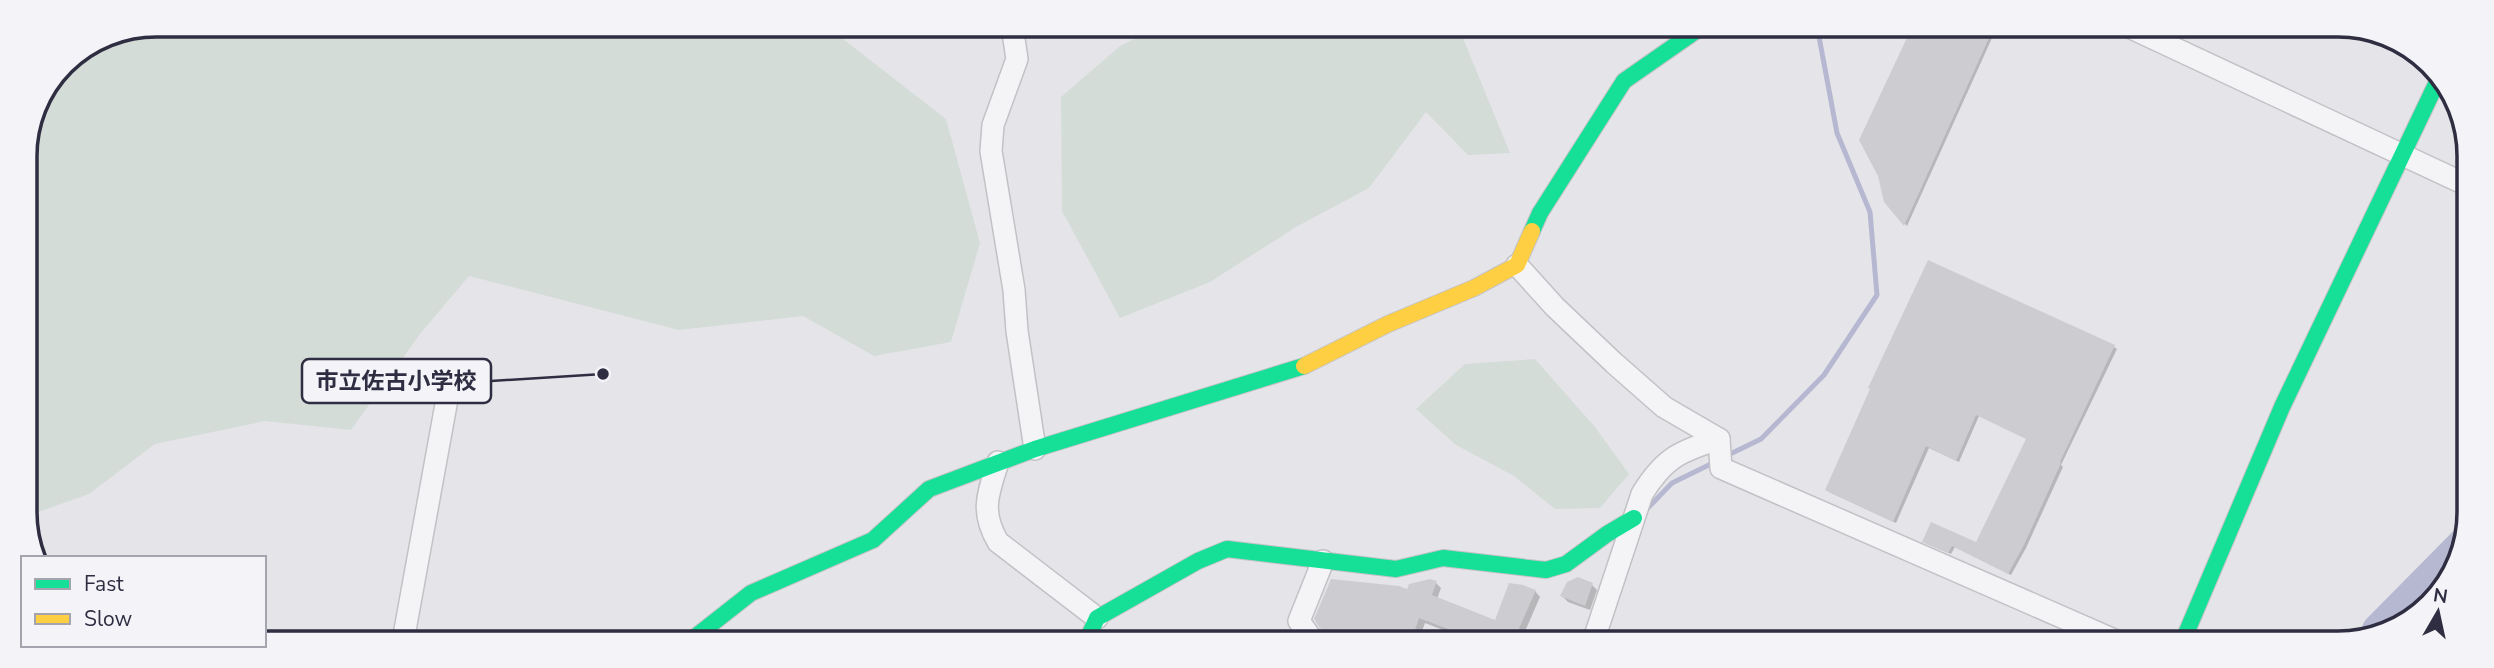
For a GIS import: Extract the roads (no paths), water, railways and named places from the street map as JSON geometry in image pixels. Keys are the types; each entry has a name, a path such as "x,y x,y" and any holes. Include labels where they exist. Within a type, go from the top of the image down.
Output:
{"street":[{"path":"1014,37 1017,59 993,125 991,151 1014,290 1017,331 1035,449"},
{"path":"704,631 751,593 873,540 929,488 1035,449 1296,370 1388,324 1474,288 1517,265 1540,213 1624,81 1687,37"},
{"path":"2150,37 2457,182"},
{"path":"2187,631 2282,407 2435,87"},
{"path":"1517,265 1555,307 1664,407 1719,439"},
{"path":"405,631 449,388"},
{"path":"1719,439 1721,468 2094,631"},
{"path":"1597,631 1642,494 1655,473 1685,449 1719,439"},
{"path":"998,462 986,501 989,526 998,542 1097,618"},
{"path":"1091,631 1097,618 1198,561 1227,549 1396,569 1443,558 1546,570 1566,565 1607,534 1634,518"},
{"path":"1306,631 1299,621 1322,561"}],"waterway":[{"path":"1724,457 1761,439 1824,375 1877,295 1870,212 1837,133 1819,37"},
{"path":"1644,512 1672,483 1715,462"},
{"path":"2388,620 2447,560"}],"place":[{"name":"市立佐古小学校","path":"603,374"}]}
